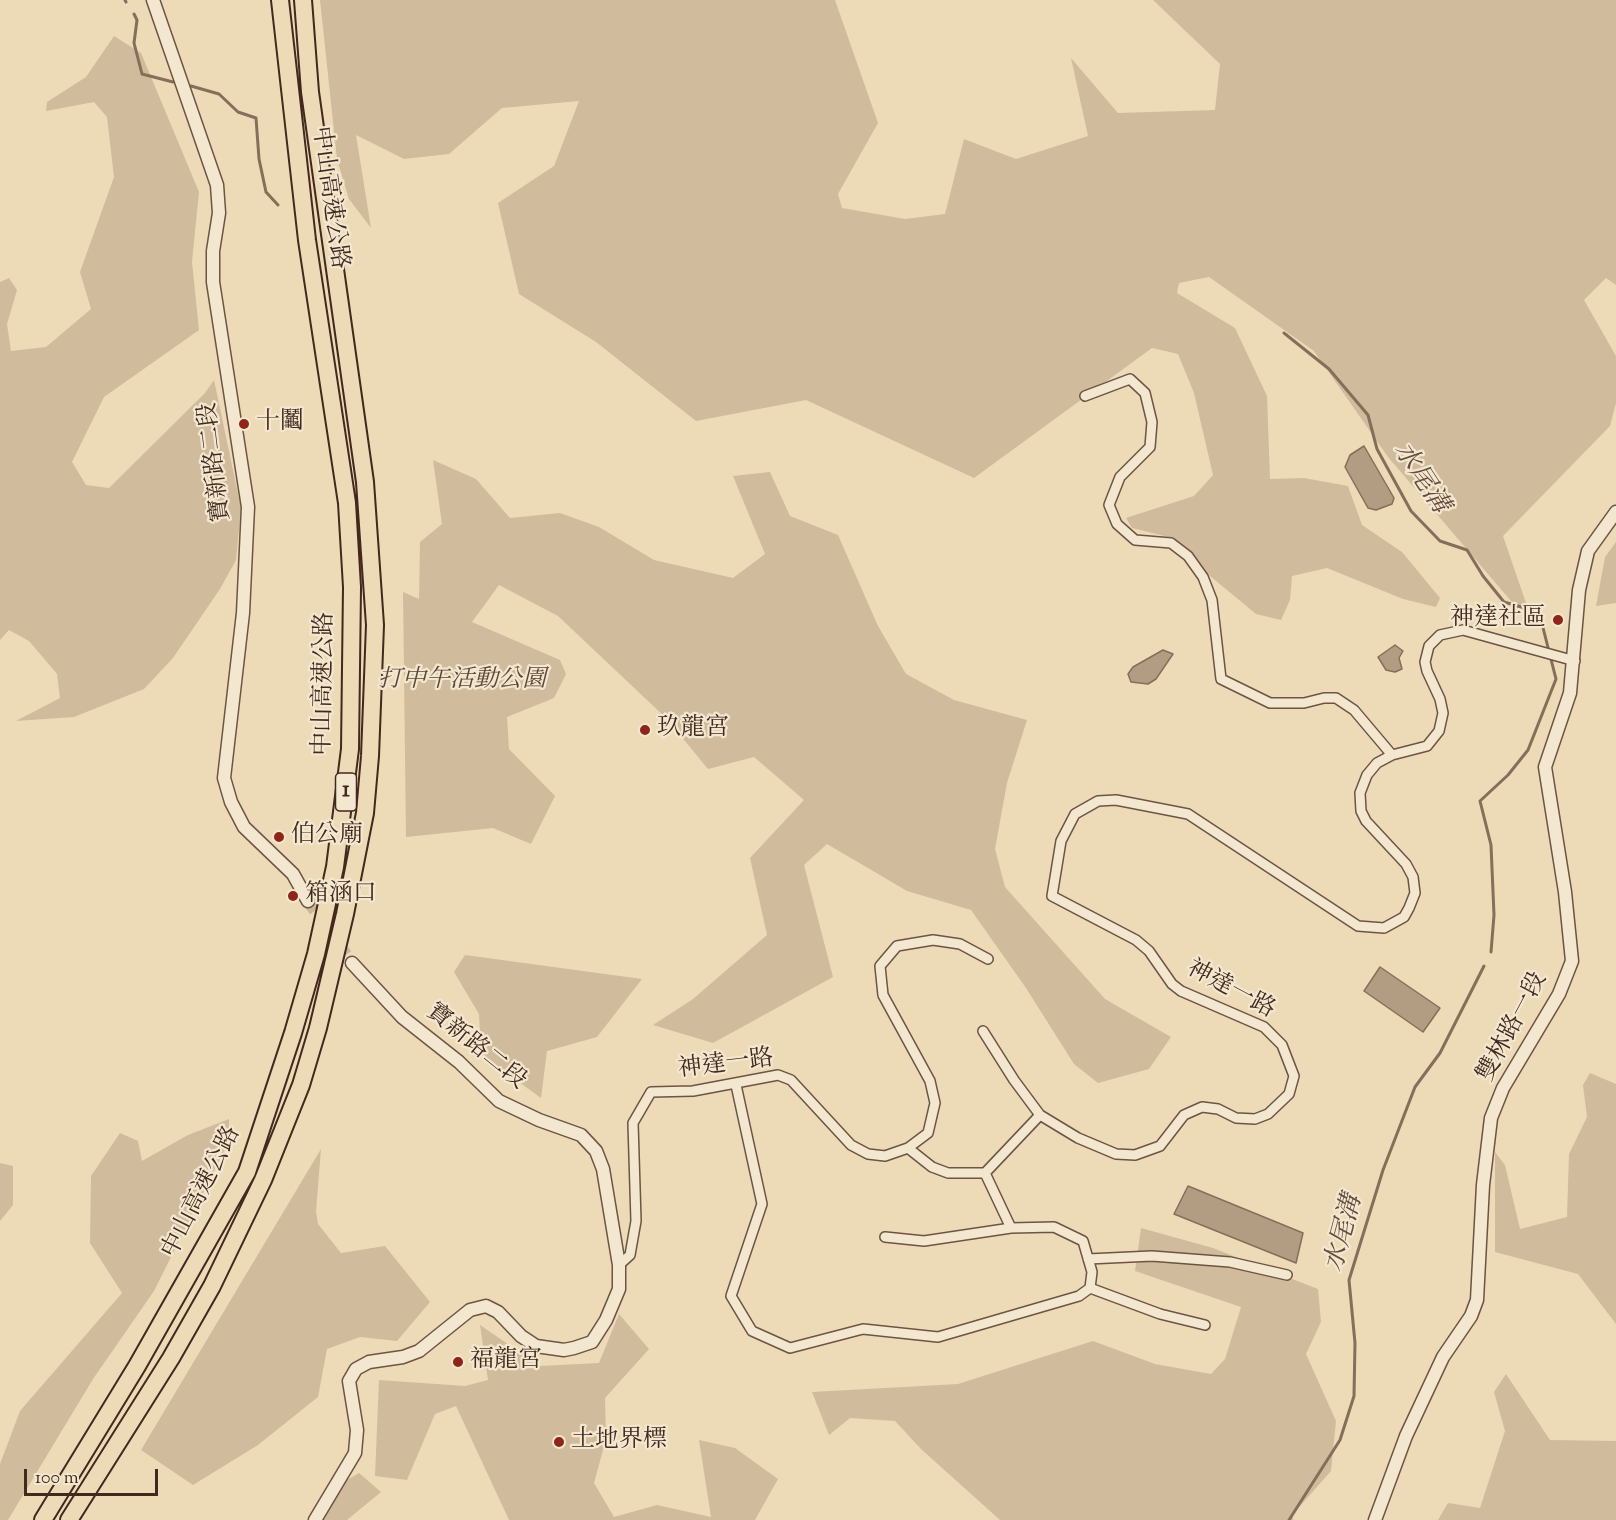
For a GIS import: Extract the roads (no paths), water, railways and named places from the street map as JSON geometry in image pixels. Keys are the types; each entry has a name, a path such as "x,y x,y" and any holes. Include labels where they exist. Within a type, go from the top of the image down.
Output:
{"highway":[{"name":"中山高速公路","path":"43,1520 137,1366 247,1172 271,1106 306,988 337,855 350,749 353,630 348,525 333,397 307,240 280,0"},
{"name":"中山高速公路","path":"69,1520 171,1358 212,1286 263,1180 300,1085 318,1028 345,914 365,813 372,724 375,625 365,482 310,92 303,0"}],"street":[{"name":"寶新路二段","path":"153,0 217,185 219,213 213,251 213,282 248,507 243,613 224,778 231,802 244,827 293,874 308,901"},
{"path":"1085,396 1130,379 1145,393 1152,422 1150,447 1120,477 1109,505 1117,524 1136,540 1171,543 1188,556 1203,577 1212,600 1221,679 1270,704 1304,704 1324,698 1336,698 1354,710 1392,755"},
{"name":"雙林路一段","path":"1375,1520 1410,1427 1443,1357 1471,1316 1477,1300 1483,1185 1491,1118 1503,1088 1559,993 1572,961 1565,892 1545,767 1570,693 1575,661 1579,590 1588,551 1616,512"},
{"name":"神達一路","path":"1040,1115 1078,1137 1116,1154 1135,1155 1160,1146 1184,1115 1202,1107 1218,1110 1236,1118 1255,1119 1268,1114 1289,1094 1294,1076 1281,1045 1264,1027 1181,991 1172,984 1149,951 1136,940 1052,896 1061,841 1075,814 1098,801 1116,800 1188,814 1358,926 1384,928 1404,917 1415,893 1413,877 1406,864 1366,821 1361,811 1360,793 1367,775 1377,763 1392,755 1427,746 1439,731 1443,713 1425,662 1429,646 1440,635 1463,630 1575,661"},
{"path":"983,1031 1014,1080 1040,1115 985,1173 948,1173 932,1167 908,1148 928,1133 935,1103 930,1081 883,995 880,966 897,946 933,940 960,944 988,959"},
{"name":"寶新路二段","path":"315,1520 355,1453 357,1430 349,1381 356,1369 369,1362 404,1357 419,1350 470,1310 486,1306 498,1312 521,1336 536,1346 564,1350 592,1342 606,1320 619,1289 619,1265 603,1169 596,1152 581,1135 539,1120 499,1101 459,1062 402,1017 352,963"},
{"name":"神達一路","path":"619,1265 630,1255 636,1221 633,1123 651,1092 693,1091 736,1085 778,1075 791,1080 851,1145 868,1154 885,1156 908,1148"},
{"path":"736,1085 762,1204 731,1296 752,1331 790,1348 863,1329 938,1337 1079,1296 1090,1288 1092,1272 1083,1241 1054,1227 1011,1228 924,1241 885,1236"},
{"path":"985,1173 1011,1228"},
{"path":"1088,1259 1152,1256 1230,1262 1287,1275"},
{"path":"1090,1288 1160,1314 1205,1325"}],"waterway":[{"path":"134,14 137,20 134,43 142,74 173,82"},
{"path":"191,86 219,94 238,112 256,118 259,159 266,192 278,205"},
{"name":"水尾溝","path":"1284,333 1329,369 1368,415 1377,449 1411,511 1440,541 1467,550 1483,576 1504,602 1539,612 1556,679 1528,750 1508,775 1480,801 1491,845 1494,915 1491,952"},
{"name":"水尾溝","path":"1289,1520 1340,1440 1354,1396 1355,1343 1349,1280 1383,1170 1415,1087 1440,1053 1484,966"}],"tunnel":[{"path":"308,901 352,963"}],"place":[{"name":"十鬮","path":"244,424"},
{"name":"神達社區","path":"1558,620"},
{"name":"玖龍宮","path":"645,730"},
{"name":"伯公廟","path":"279,837"},
{"name":"箱涵口","path":"293,896"},
{"name":"福龍宮","path":"458,1362"},
{"name":"土地界標","path":"559,1442"}],"park label":[{"name":"打中午活動公園","path":"462,682"}]}
